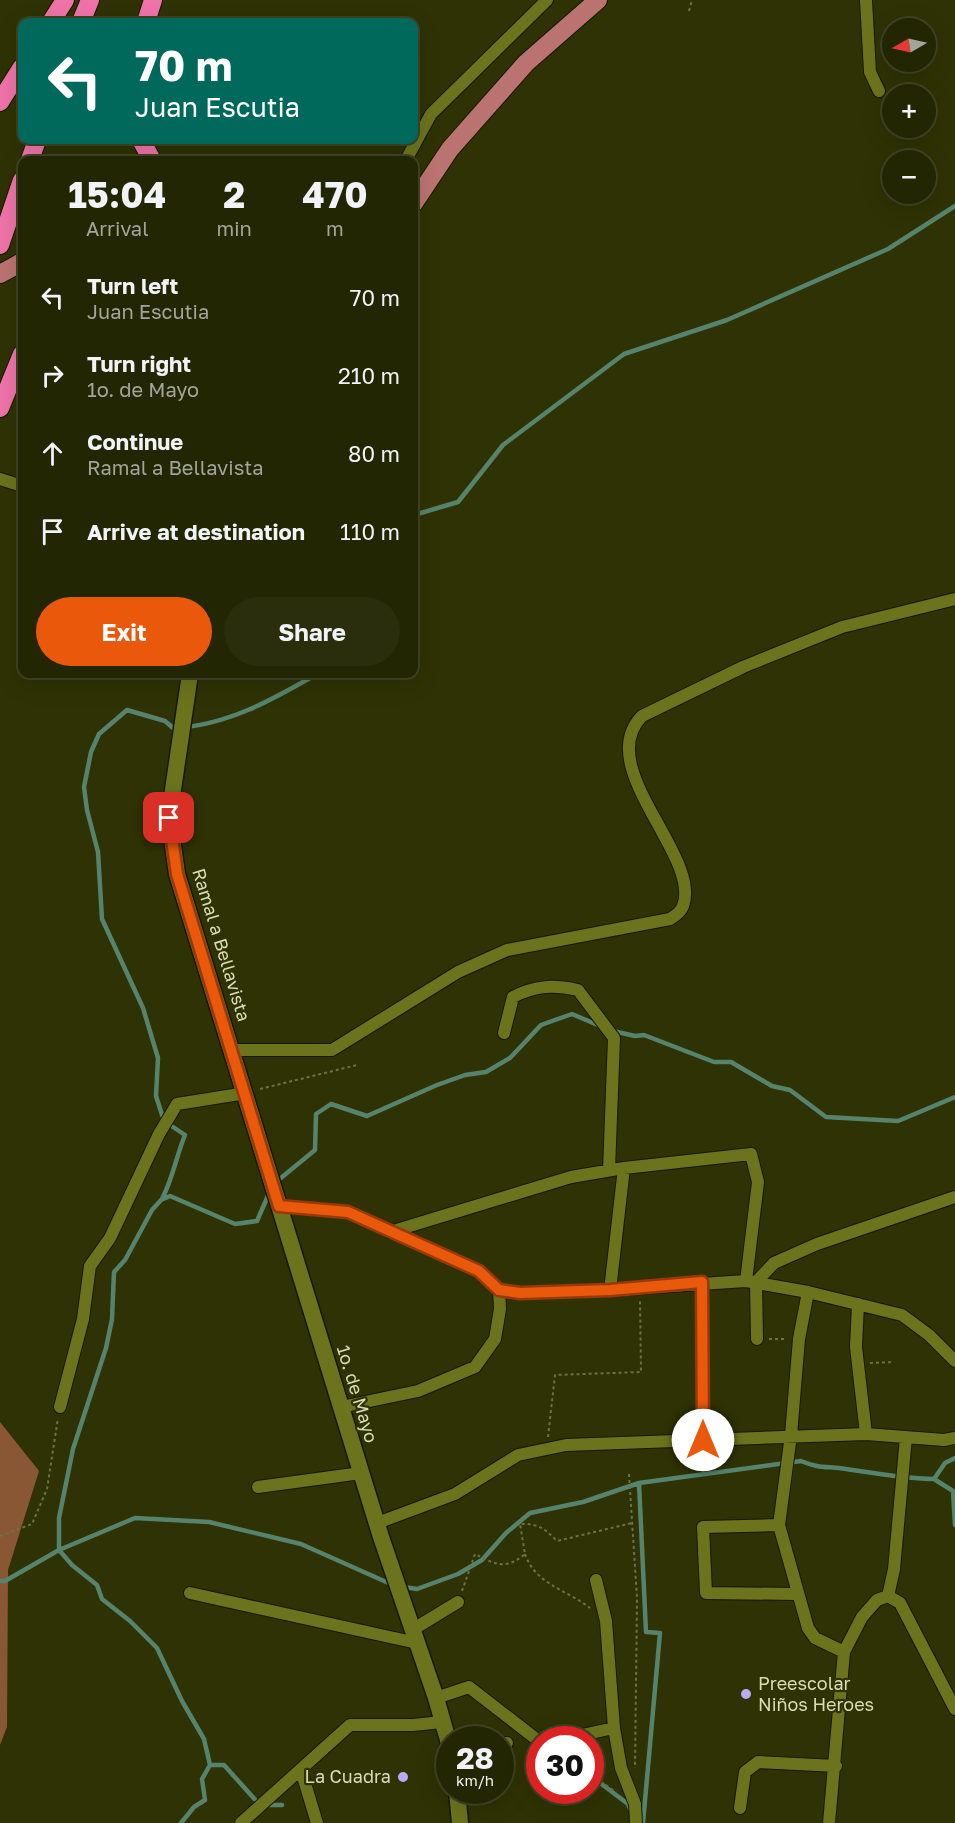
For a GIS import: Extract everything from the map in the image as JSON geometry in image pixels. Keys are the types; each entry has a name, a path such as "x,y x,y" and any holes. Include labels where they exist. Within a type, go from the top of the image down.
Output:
{"highway":[{"path":"53,18 64,0"},
{"path":"83,18 90,0"},
{"path":"147,18 153,0"},
{"path":"0,102 18,74"},
{"path":"0,245 18,192"},
{"path":"0,408 18,364"}],"main road":[{"path":"418,197 450,149 526,63 598,0"},
{"path":"418,175 450,149"},
{"path":"0,274 18,264"}],"street":[{"path":"418,138 431,114 547,0"},
{"path":"866,0 870,72 879,91"},
{"path":"0,479 18,485"},
{"path":"232,1050 332,1050 458,972 507,950 670,919 683,909 686,890 682,872 651,815 635,774 628,743 633,726 642,716 743,668 842,627 955,599"},
{"name":"Ramal a Bellavista","path":"189,678 169,818 172,847 177,874 232,1050"},
{"path":"504,1033 513,997 527,989 553,985 578,990 614,1038 609,1170"},
{"name":"1o. de Mayo","path":"232,1050 379,1530 436,1698 443,1726"},
{"path":"60,1407 83,1319 90,1266 110,1238 159,1134 177,1104 246,1093"},
{"path":"390,1232 571,1177 624,1168 751,1154 758,1182 751,1282 757,1339"},
{"path":"610,1290 624,1168"},
{"path":"751,1282 774,1263 817,1244 955,1197"},
{"path":"279,1206 348,1212 479,1271 499,1290 520,1293 610,1290 702,1282 751,1282 808,1292 902,1315 929,1335 955,1361"},
{"path":"702,1282 703,1440"},
{"path":"341,1407 418,1391 475,1367 495,1339 499,1290"},
{"path":"808,1292 799,1339 791,1435 778,1525 796,1594 808,1628 815,1638 844,1652"},
{"path":"858,1304 858,1363 866,1434"},
{"path":"379,1530 455,1494 518,1455 566,1445 791,1435 866,1434 944,1440 955,1438"},
{"path":"888,1596 894,1569 906,1437"},
{"path":"258,1487 362,1473"},
{"path":"778,1525 703,1527 706,1593 796,1594"},
{"path":"596,1580 606,1621 615,1728 621,1768 635,1804 636,1823"},
{"path":"190,1593 415,1637 459,1602"},
{"path":"829,1823 836,1766 844,1652 862,1617 877,1600 888,1596"},
{"path":"888,1596 900,1603 955,1709"},
{"path":"436,1698 469,1687 526,1731"},
{"path":"241,1823 350,1725 413,1725 442,1722"},
{"path":"604,1730 615,1728"},
{"path":"740,1808 745,1772 758,1762 836,1766"},
{"path":"301,1770 318,1823"},
{"path":"458,1804 460,1823"}],"path":[{"path":"689,11 692,0"},
{"path":"246,1093 357,1065"},
{"path":"546,1449 555,1375 641,1372 640,1288"},
{"path":"757,1339 799,1339"},
{"path":"858,1363 894,1362"},
{"path":"0,1536 32,1524 47,1489 60,1407"},
{"path":"629,1474 637,1598 635,1773 629,1788"},
{"path":"606,1621 587,1605 552,1587 528,1564 520,1524 531,1523 544,1527 557,1541 632,1523"},
{"path":"459,1602 475,1554 495,1564 513,1563 525,1554"},
{"path":"604,1784 635,1804"}],"shaded area":[{"path":"0,1422 39,1471 8,1570 7,1727 0,1745"}],"waterway":[{"path":"418,514 458,502 503,445 624,354 727,320 888,249 955,206"},
{"path":"162,1199 185,1135 164,1121 156,1096 158,1058 143,1008 102,919 98,852 87,810 84,787 91,752 99,734 127,710 165,721 173,728 193,726 248,710 310,678"},
{"path":"276,1182 315,1150 316,1114 331,1104 367,1116 437,1085 465,1075 486,1072 510,1058 541,1025 572,1014 600,1026"},
{"path":"613,1031 635,1036 644,1035 714,1062 731,1062 772,1086 790,1090 826,1117 898,1121 955,1097"},
{"path":"181,1823 194,1807 205,1800 202,1779 210,1765 204,1739 182,1701 157,1648 130,1621 102,1599 97,1585 72,1565 59,1550 59,1518 73,1449 106,1348 112,1319 114,1272 125,1260 152,1210 161,1200 170,1196 235,1224 257,1221 270,1191"},
{"path":"404,1587 417,1589 458,1574 482,1560 506,1533 530,1513 583,1502 639,1483 801,1461 819,1466 900,1477 934,1479 945,1463 955,1458"},
{"path":"934,1479 953,1491 955,1525"},
{"path":"639,1483 646,1632 660,1633 643,1823"},
{"path":"0,1581 5,1581 59,1550 135,1518 209,1522 301,1544 393,1585"},
{"path":"210,1765 224,1765 259,1804"},
{"path":"604,1786 628,1804 631,1811"},
{"path":"267,1805 282,1805"}],"place":[{"name":"Preescolar Niños Heroes","path":"746,1694"},
{"name":"La Cuadra","path":"403,1777"}],"route":[{"path":"169,818 177,874 279,1206 348,1212 479,1271 499,1290 520,1293 610,1290 702,1282 703,1440"}]}
